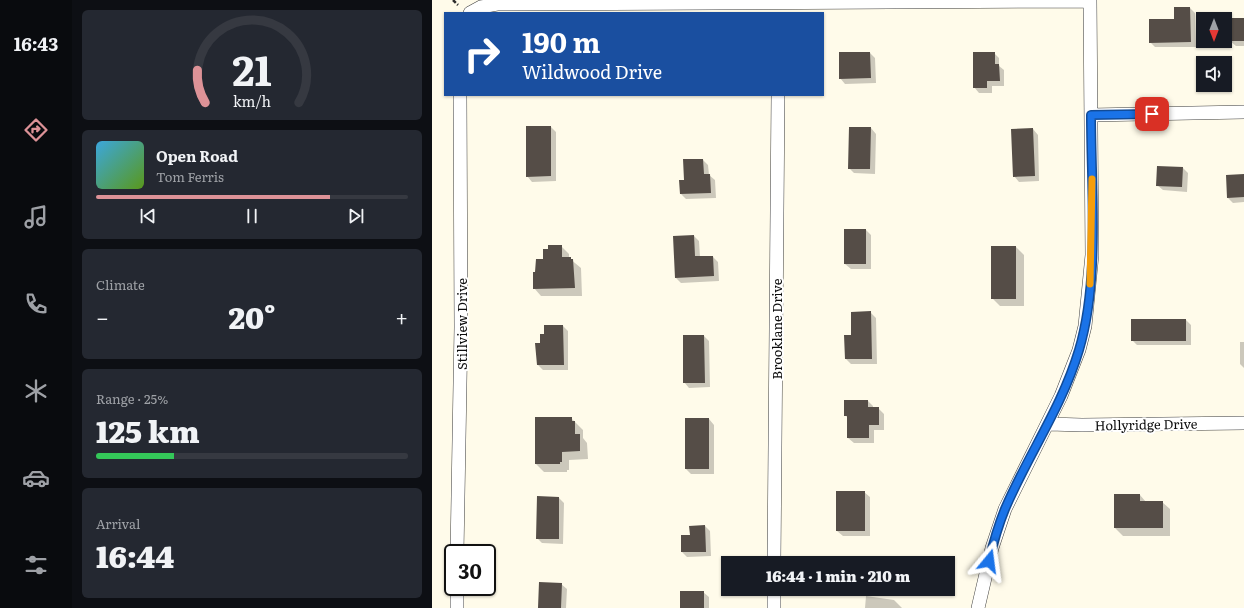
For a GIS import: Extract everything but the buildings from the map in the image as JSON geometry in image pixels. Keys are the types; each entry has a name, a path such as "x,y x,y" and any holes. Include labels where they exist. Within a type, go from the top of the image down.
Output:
{"street":[{"path":"472,12 481,7 497,4 778,8 1090,1 1092,255 1089,297 1079,350 1062,396 1049,424 1005,509 992,548 978,608"},
{"name":"Stillview Drive","path":"457,544 462,327 460,96"},
{"name":"Brooklane Drive","path":"774,556 778,96"},
{"path":"1091,115 1244,112"},
{"name":"Hollyridge Drive","path":"1049,424 1244,423"},
{"path":"456,596 457,608"},
{"path":"774,596 774,608"}],"slow traffic":[{"path":"1090,284 1092,255 1092,179"}],"route":[{"path":"989,561 1005,509 1062,396 1079,350 1085,326 1092,255 1091,115 1152,114"}]}
